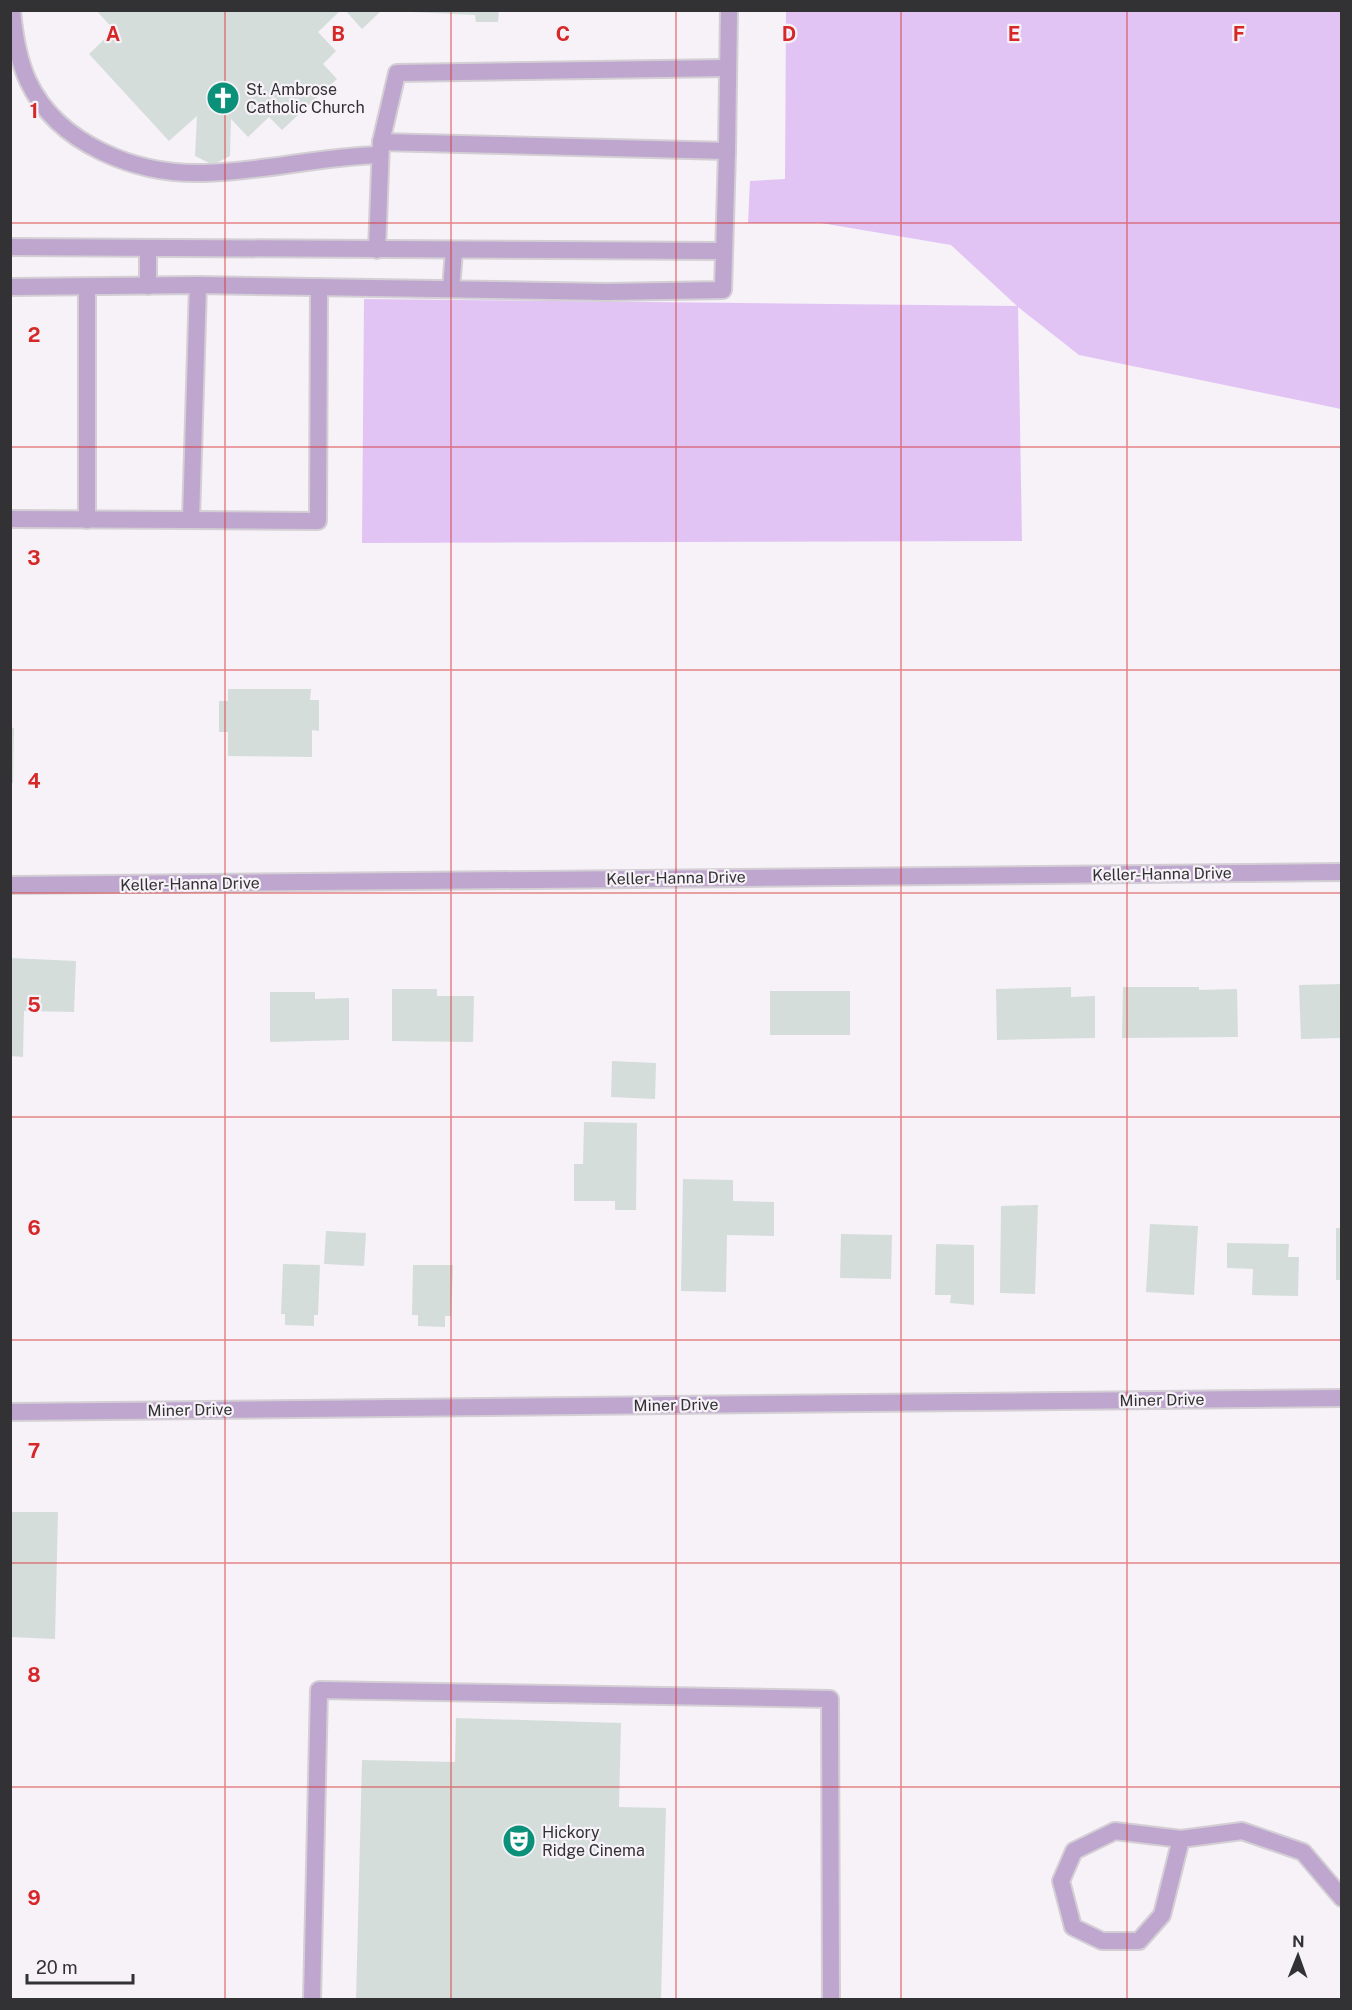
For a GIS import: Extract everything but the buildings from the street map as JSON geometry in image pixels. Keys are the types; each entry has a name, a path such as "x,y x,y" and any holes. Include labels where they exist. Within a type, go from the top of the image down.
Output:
{"street":[{"path":"12,10 15,41 28,81 51,117 84,142 126,163 161,170 203,174 281,166 352,155 380,148 727,151"},
{"path":"10,288 198,285 606,292 723,291 729,10"},
{"path":"377,250 380,148 398,72 728,68"},
{"path":"10,247 724,251"},
{"path":"148,248 148,286"},
{"path":"451,289 454,251"},
{"path":"191,520 198,285"},
{"path":"87,286 87,520"},
{"path":"10,519 318,521 318,287"},
{"name":"Keller-Hanna Drive","path":"10,885 1341,872"},
{"name":"Miner Drive","path":"10,1412 1341,1398"},
{"path":"312,2000 319,1690 830,1699 831,2000"},
{"path":"1181,1839 1162,1915 1139,1941 1102,1941 1073,1927 1061,1881 1074,1851 1115,1832 1181,1839 1242,1831 1303,1852 1341,1898"}],"shaded area":[{"path":"786,11 1341,11 1341,409 1079,355 1018,307 1022,541 362,543 364,299 1017,306 951,245 821,223 748,223 750,181 785,179"}],"place":[{"name":"St. Ambrose Catholic Church","path":"223,98"},
{"name":"Hickory Ridge Cinema","path":"519,1841"}]}
